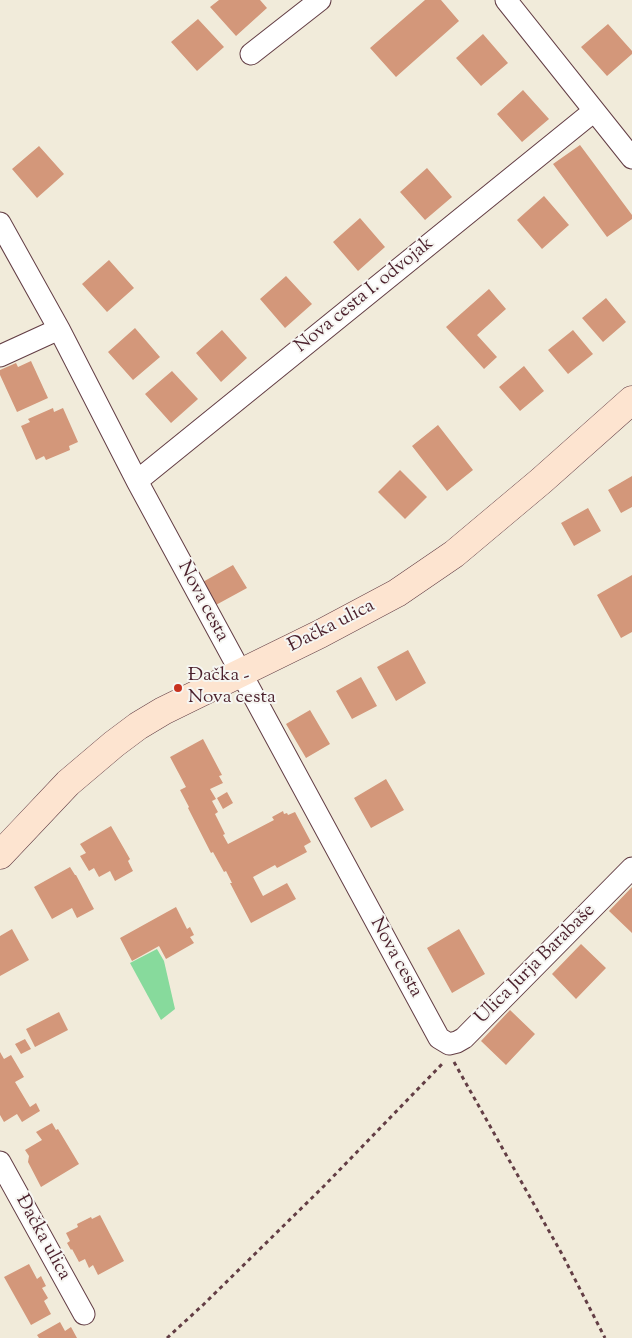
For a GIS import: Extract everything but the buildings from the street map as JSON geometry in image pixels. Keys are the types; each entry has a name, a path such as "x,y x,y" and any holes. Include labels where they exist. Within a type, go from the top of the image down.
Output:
{"street":[{"path":"251,54 320,0"},
{"path":"506,0 632,158"},
{"name":"Nova cesta I. odvojak","path":"137,481 594,111"},
{"name":"Nova cesta","path":"0,223 59,329 137,481 240,673 445,1044"},
{"path":"0,356 59,329"},
{"name":"Đačka ulica","path":"0,855 68,783 138,726 397,593 454,554 541,481 632,400"},
{"name":"Ulica Jurja Barabaše","path":"445,1044 458,1042 464,1038 632,868"},
{"name":"Đačka ulica","path":"0,1162 84,1314"}],"path":[{"path":"167,1338 324,1186 445,1044 563,1256 606,1338"}],"green space":[{"path":"157,949 164,961 175,1009 161,1020 130,963"}],"place":[{"name":"Đačka - Nova cesta","path":"178,688"}]}
